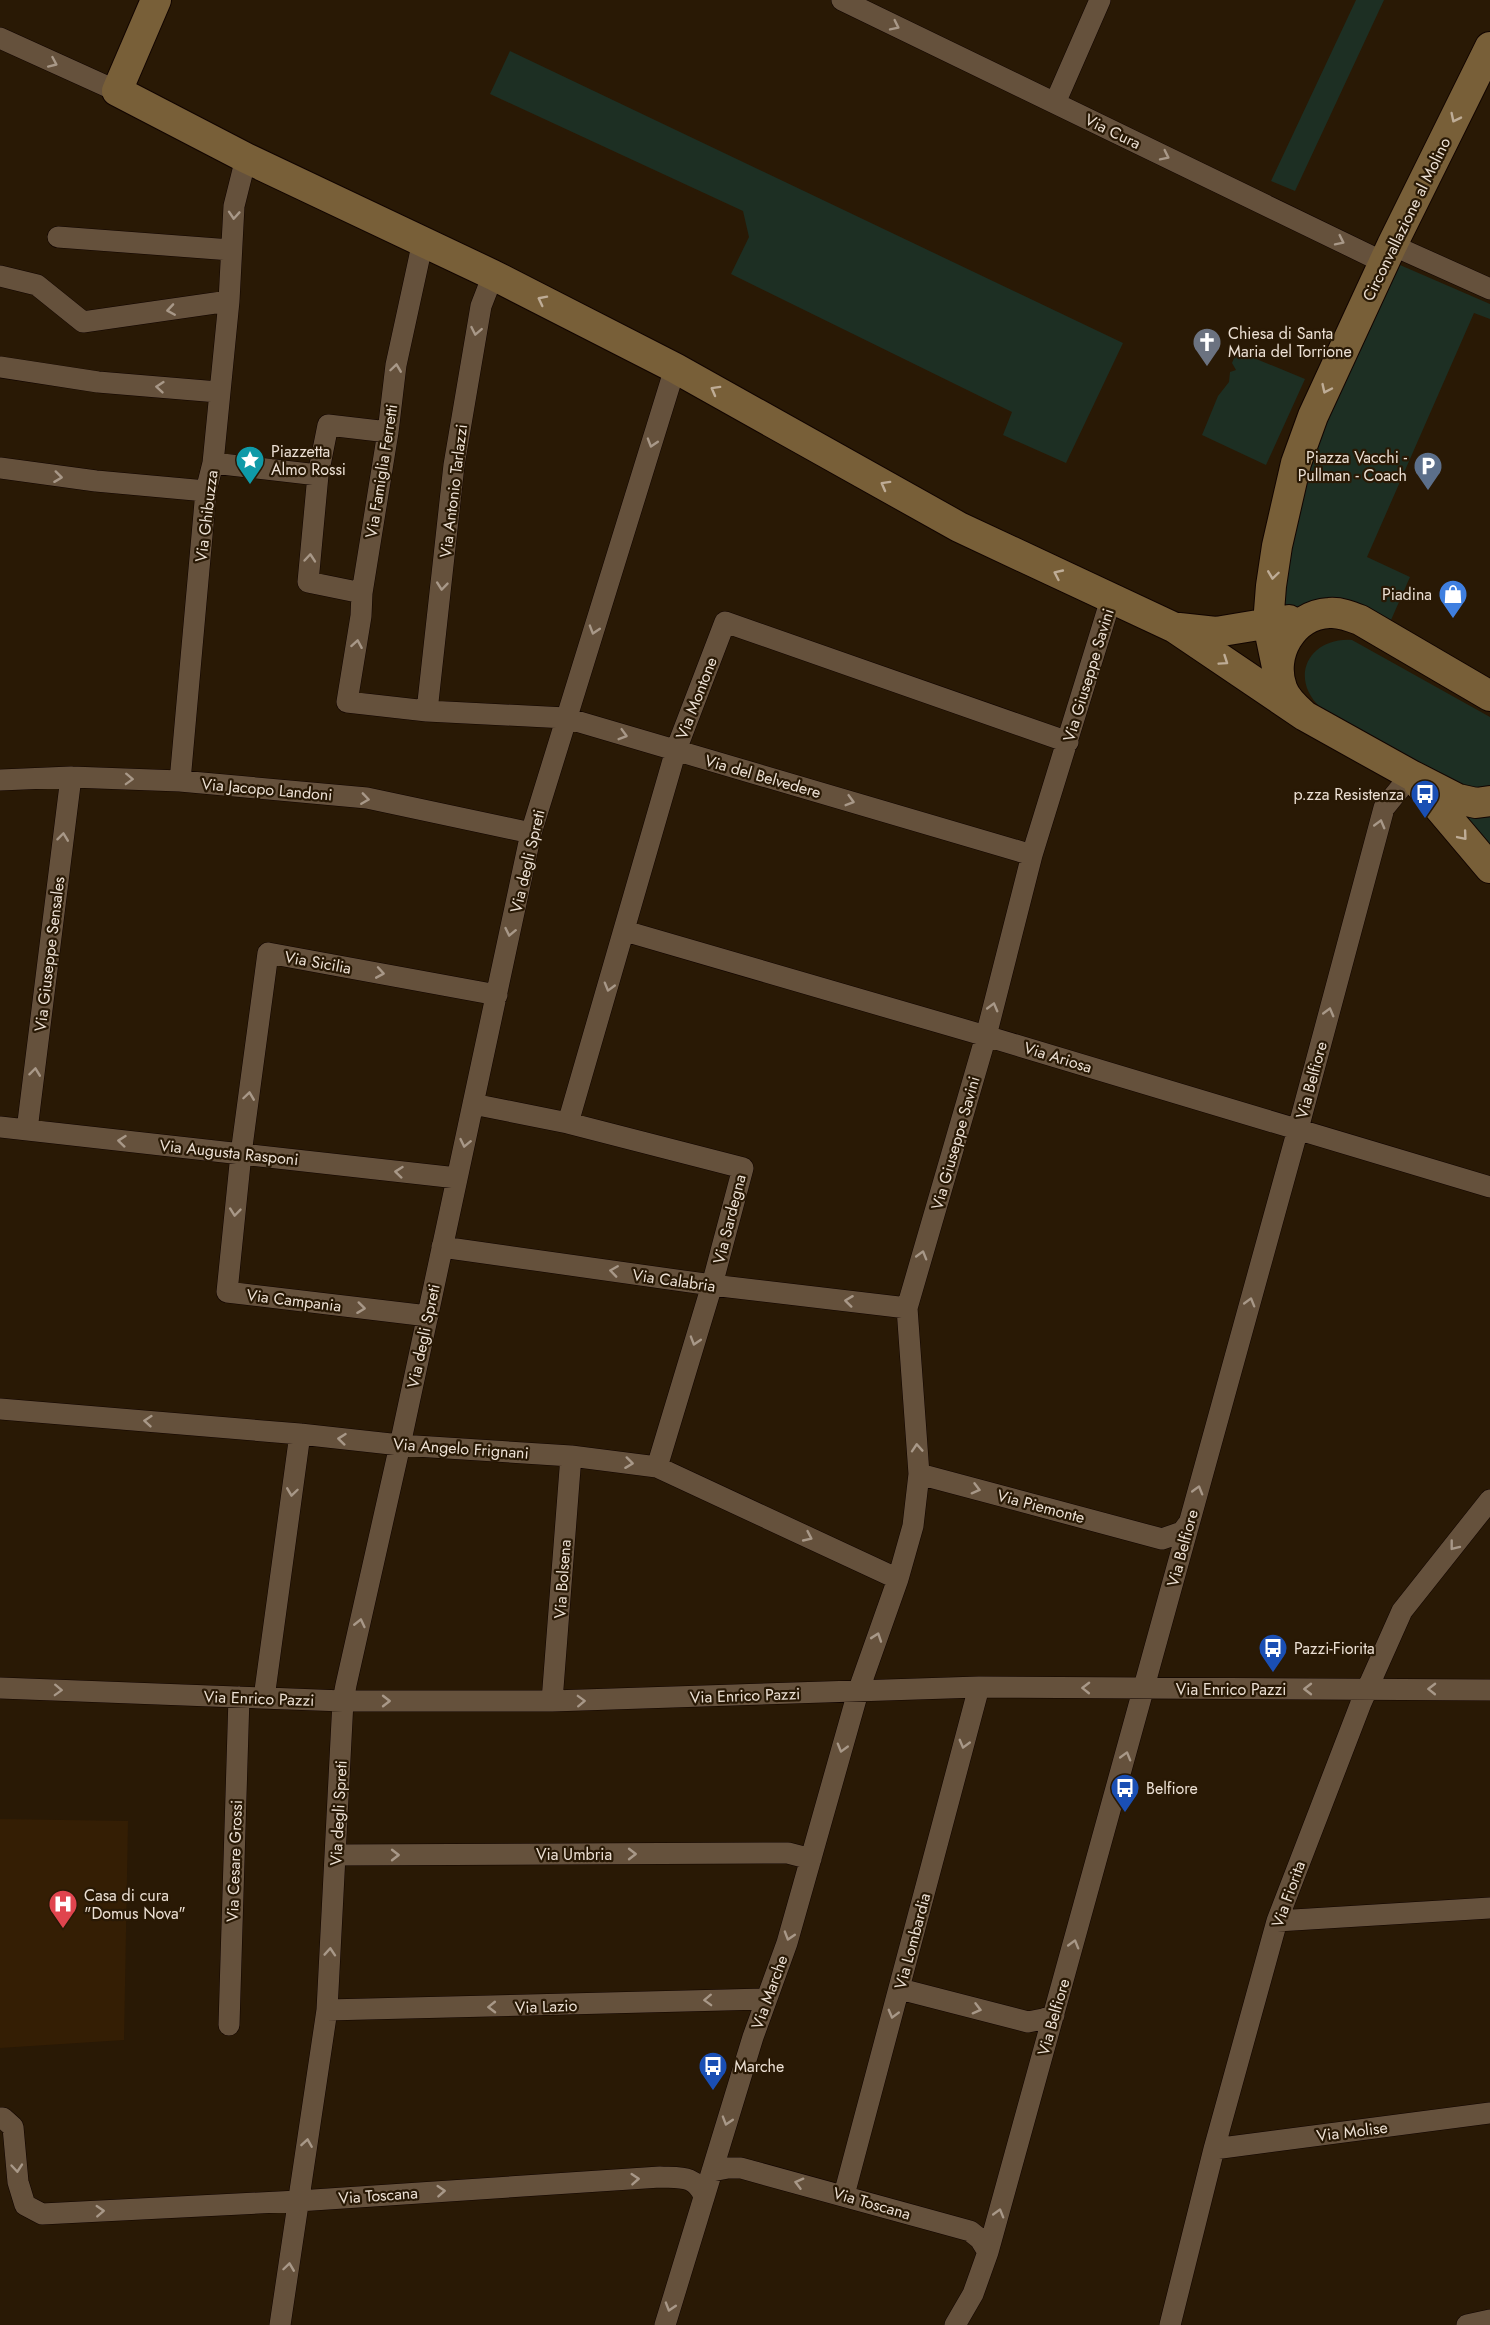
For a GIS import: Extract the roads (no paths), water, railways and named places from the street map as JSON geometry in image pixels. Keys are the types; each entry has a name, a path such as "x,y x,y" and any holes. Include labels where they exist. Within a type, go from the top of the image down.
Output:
{"street":[{"path":"117,91 156,0"},
{"path":"1056,103 1100,0"},
{"name":"Via Cura","path":"855,3 1056,103 1388,254 1490,289"},
{"path":"0,38 117,91 246,158 493,275 675,368 946,520 1175,628 1305,716 1411,775 1458,799 1476,802 1490,801"},
{"name":"Circonvallazione al Molino","path":"1305,716 1291,704 1282,689 1268,624 1277,546 1296,463 1313,416 1388,254 1486,66"},
{"name":"Via Ghibuzza","path":"180,781 206,491 213,463 218,392 229,301 234,206 246,158"},
{"path":"58,237 231,250"},
{"name":"Via Famiglia Ferretti","path":"347,702 396,365 423,241"},
{"name":"Via Antonio Tarlazzi","path":"427,711 454,465 481,306 493,275"},
{"path":"0,276 37,285 83,322 229,301"},
{"path":"0,367 98,382 218,392"},
{"name":"Via degli Spreti","path":"280,2325 327,2010 343,1701 531,833 675,368"},
{"path":"362,593 308,582 318,475 328,425 388,432"},
{"path":"213,463 318,475"},
{"path":"0,468 96,481 206,491"},
{"name":"Via Giuseppe Savini","path":"858,1692 898,1579 913,1526 919,1474 907,1308 986,1036 1032,855 1111,599"},
{"path":"1175,628 1216,632 1328,613 1345,614 1360,620 1490,696"},
{"path":"1278,672 1280,654 1287,638 1298,626 1312,617"},
{"name":"Via Montone","path":"568,1123 676,750 724,622 1068,742"},
{"name":"Via del Belvedere","path":"347,702 427,711 566,718 1032,855"},
{"path":"1411,775 1490,868"},
{"name":"Via Belfiore","path":"955,2325 973,2294 988,2252 1145,1689 1384,808 1411,775"},
{"name":"Via Jacopo Landoni","path":"0,780 71,777 180,781 367,798 531,833"},
{"name":"Via Giuseppe Sensales","path":"27,1131 71,777"},
{"name":"Via Ariosa","path":"625,931 1490,1187"},
{"name":"Via Sicilia","path":"241,1154 268,952 497,994"},
{"name":"Via Sardegna","path":"473,1104 568,1123 743,1168 712,1285 657,1467"},
{"name":"Via Augusta Rasponi","path":"0,1127 457,1178"},
{"name":"Via Campania","path":"241,1154 227,1292 428,1316"},
{"name":"Via Calabria","path":"442,1247 712,1285 907,1308"},
{"name":"Via Angelo Frignani","path":"0,1409 300,1434 400,1445 571,1456 657,1467 898,1579"},
{"path":"264,1698 300,1434"},
{"name":"Via Bolsena","path":"552,1701 571,1456"},
{"name":"Via Piemonte","path":"919,1474 1162,1539"},
{"name":"Via Fiorita","path":"1170,2325 1214,2149 1277,1921 1367,1689 1402,1611 1490,1500"},
{"path":"1177,1566 1174,1556 1162,1539 1182,1532 1188,1524"},
{"name":"Via Enrico Pazzi","path":"0,1688 343,1701 552,1701 979,1687 1490,1690"},
{"name":"Via Lombardia","path":"844,2195 979,1687"},
{"name":"Via Marche","path":"665,2325 766,1999 787,1943 858,1692"},
{"name":"Via Cesare Grossi","path":"229,2025 239,1697"},
{"name":"Via Umbria","path":"336,1855 788,1853 811,1859"},
{"path":"1277,1921 1490,1908"},
{"path":"900,1989 1028,2022 1054,2015"},
{"name":"Via Lazio","path":"327,2010 537,2007 766,1999"},
{"name":"Via Molise","path":"1214,2149 1490,2114"},
{"name":"Via Toscana","path":"0,2118 13,2127 18,2182 25,2205 42,2214 298,2201 660,2177 686,2178 700,2185 704,2196"},
{"name":"Via Toscana","path":"712,2171 741,2168 970,2231 980,2239 988,2252"},
{"path":"1467,2325 1490,2320"}],"place":[{"name":"Chiesa di Santa Maria del Torrione","path":"1207,368"},
{"name":"Piazzetta Almo Rossi","path":"250,486"},
{"name":"Piazza Vacchi - Pullman - Coach","path":"1428,492"},
{"name":"Piadina","path":"1453,620"},
{"name":"p.zza Resistenza","path":"1425,820"},
{"name":"Pazzi-Fiorita","path":"1273,1674"},
{"name":"Belfiore","path":"1125,1814"},
{"name":"Casa di cura \"Domus Nova\"","path":"63,1930"},
{"name":"Marche","path":"713,2092"}]}
